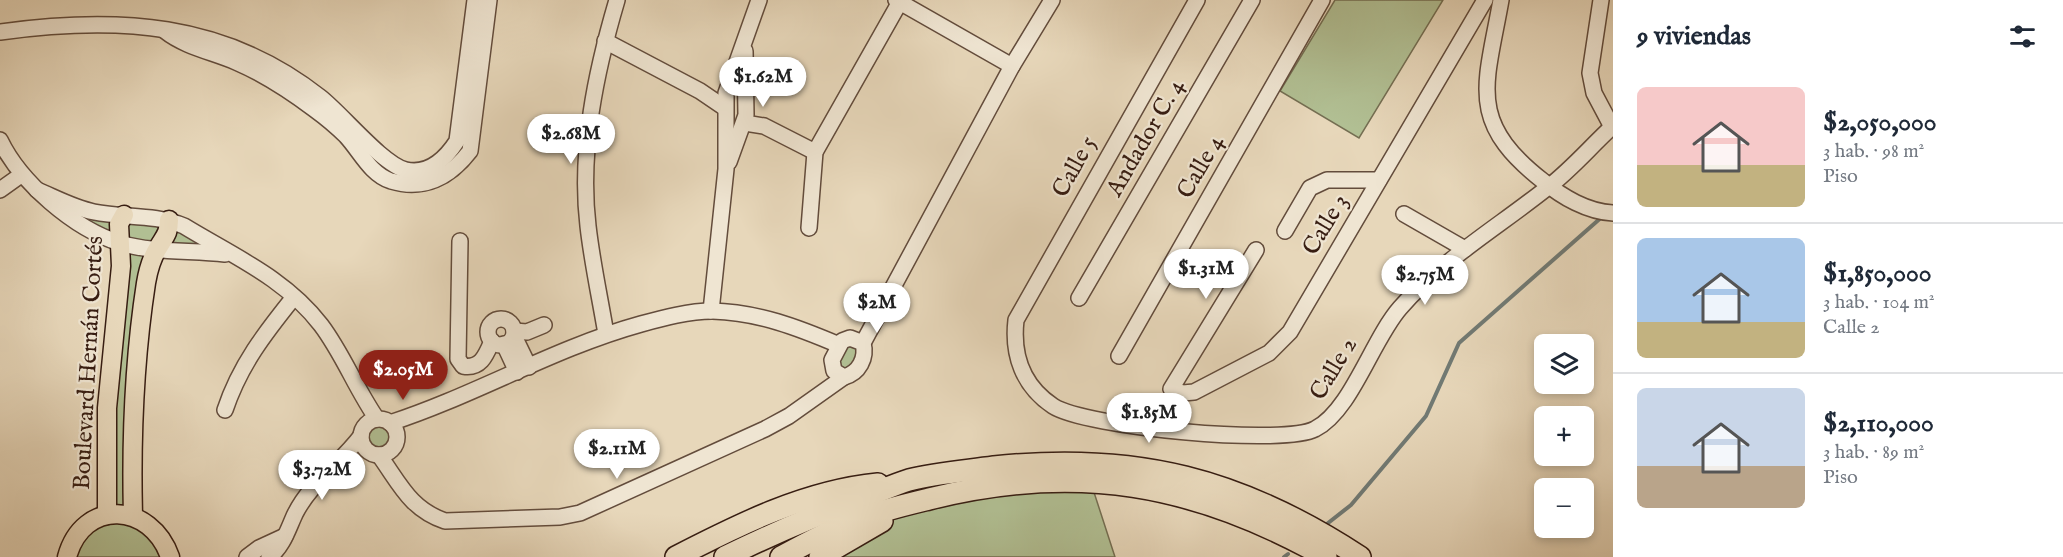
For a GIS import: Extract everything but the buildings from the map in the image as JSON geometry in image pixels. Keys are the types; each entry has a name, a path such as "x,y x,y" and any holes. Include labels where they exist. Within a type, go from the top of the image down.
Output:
{"highway":[{"path":"676,557 749,519 848,487 1041,462 1124,464 1180,475 1237,493 1287,513 1360,557"},
{"path":"725,557 832,509 908,481"},
{"path":"781,557 855,520 914,503 998,485 1045,481 1119,483 1175,493 1233,512 1281,532 1326,557"},
{"path":"820,557 914,503"}],"main road":[{"name":"Boulevard Hernán Cortés","path":"107,515 107,408 121,266 119,224 124,215"},
{"name":"Boulevard Hernán Cortés","path":"133,516 133,409 138,335 148,270 157,249 168,236 169,220"},
{"path":"67,557 74,537 88,523 107,515 133,516 150,524 163,538 170,557"}],"street":[{"path":"0,40 8,31 78,23 118,24 189,32 242,51 282,71 320,96 354,127 382,158 406,170 429,169 447,157 457,141 475,0"},
{"path":"162,29 172,37 238,63 278,85 316,110 346,136 370,166 389,180 415,185 441,178 461,162 470,151 489,0"},
{"path":"606,334 587,223 587,182 595,88 617,0"},
{"path":"711,311 726,169 726,96 759,0"},
{"path":"859,341 877,313 1012,66 1052,0"},
{"name":"Calle 5","path":"1018,363 1014,336 1016,320 1023,305 1197,0"},
{"name":"Andador C. 4","path":"1078,298 1252,0"},
{"name":"Calle 4","path":"1119,356 1322,0"},
{"name":"Calle 3","path":"1256,250 1171,389 1183,393 1194,392 1281,344 1485,0"},
{"path":"1501,0 1487,79 1490,114 1504,147 1516,161 1550,187 1587,208 1613,213"},
{"path":"1601,0 1590,73 1594,93 1612,126"},
{"path":"809,228 814,152 899,1 1012,66"},
{"path":"726,169 744,126 745,36"},
{"path":"605,41 700,91 726,96"},
{"path":"726,96 737,84 745,89"},
{"path":"746,106 764,126 814,152"},
{"path":"725,124 733,130 744,126 764,126"},
{"name":"Calle 2","path":"1018,363 1034,390 1053,406 1095,421 1177,430 1298,436 1316,429 1331,418 1399,309 1465,249 1550,187 1612,126"},
{"path":"0,140 21,175 38,190 74,220 119,243 157,249 231,255"},
{"path":"0,190 21,175"},
{"path":"1285,231 1310,188 1327,180 1379,180"},
{"path":"38,190 76,208 169,220 184,226 275,279 319,322 338,349 361,396 388,425"},
{"path":"1404,214 1465,249"},
{"path":"460,241 458,358 463,366 471,367 480,363 506,338 544,325"},
{"path":"225,410 248,357 294,297"},
{"path":"270,557 277,552 306,495 322,474 346,455 369,422 388,425 425,412 606,334 662,319 711,311 747,315 783,323 809,333 850,375 861,364 864,354 859,341"},
{"path":"506,338 523,370"},
{"path":"361,396 362,432 380,452 412,503 430,516 445,521 560,517 580,513 765,429 825,390 846,339 859,341"},
{"path":"380,452 388,425"},
{"path":"346,455 380,452"},
{"path":"247,557 259,548 285,536"}],"green space":[{"path":"1335,0 1443,0 1359,138 1280,91"},
{"path":"76,208 152,216 231,255 158,249 148,270 133,514 107,513 119,243 74,220"},
{"path":"842,341 864,348 844,377 833,356"},
{"path":"379,419 391,425 397,437 391,449 379,455 367,449 361,437 367,425"},
{"path":"1090,480 1115,557 820,557 914,503"},
{"path":"133,517 167,557 70,557 93,524"}],"waterway":[{"path":"1323,527 1351,505 1426,416 1459,343 1603,216"},
{"path":"1284,557 1288,554"}]}
